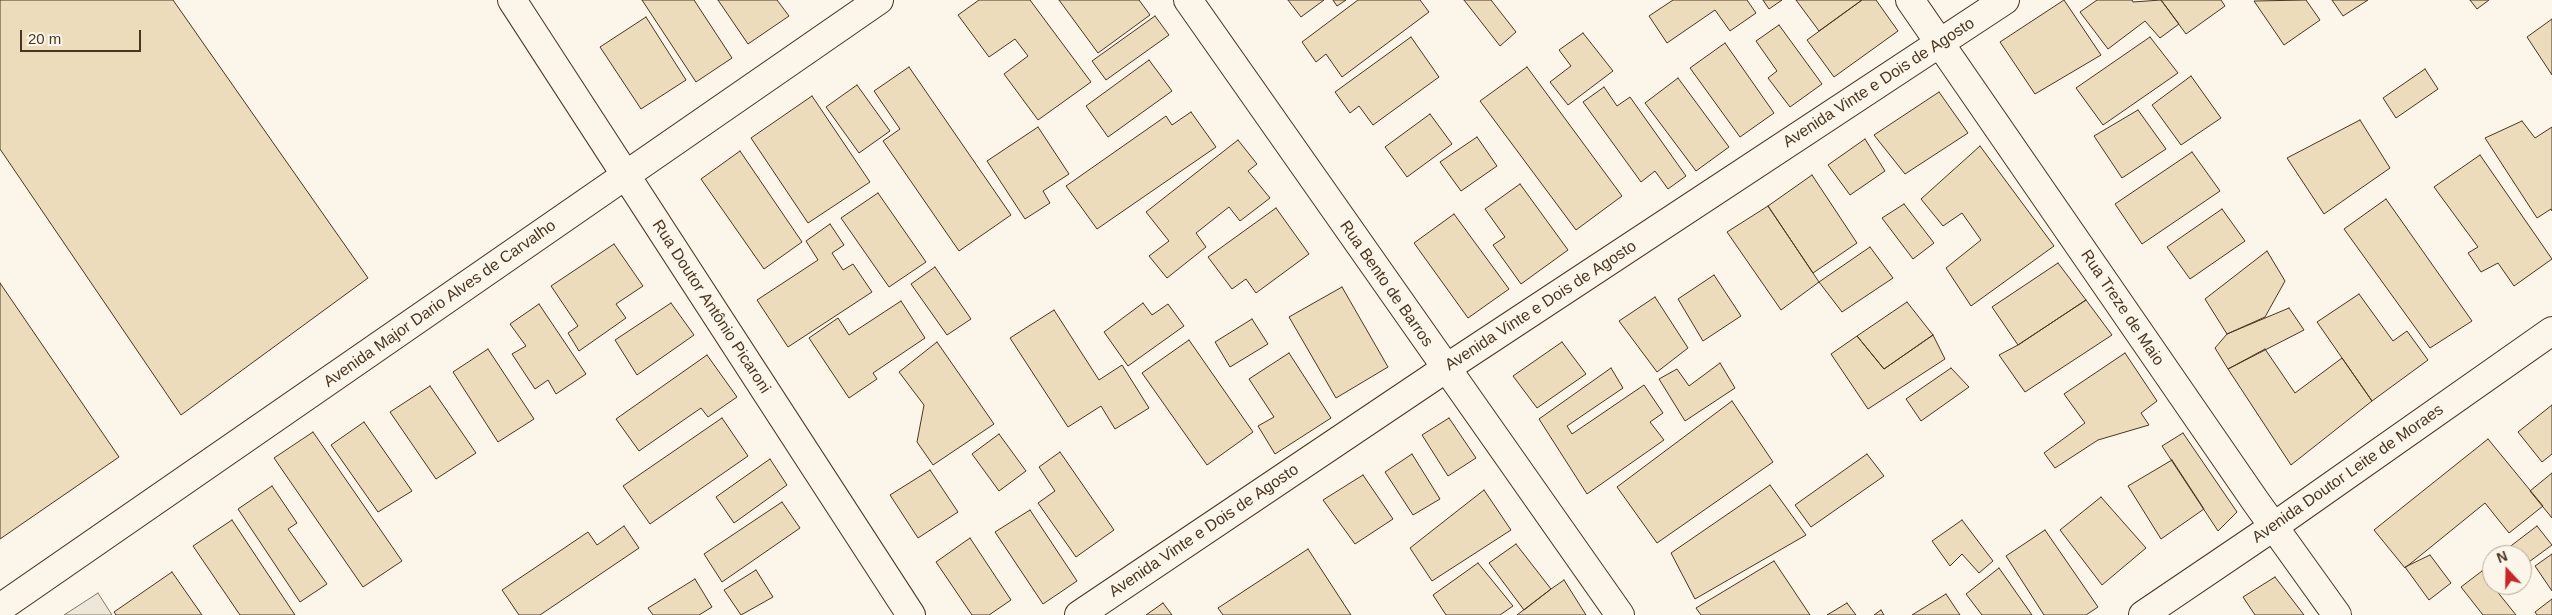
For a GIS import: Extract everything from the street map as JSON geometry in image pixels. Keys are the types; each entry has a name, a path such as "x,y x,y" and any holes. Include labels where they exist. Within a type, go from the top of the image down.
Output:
{"street":[{"name":"Rua Doutor Antônio Picaroni","path":"512,0 910,615"},
{"name":"Avenida Major Dario Alves de Carvalho","path":"0,608 879,0"},
{"name":"Rua Bento de Barros","path":"1188,0 1620,615"},
{"name":"Rua Treze de Maio","path":"1910,0 2273,527 2336,615"},
{"name":"Avenida Vinte e Dois de Agosto","path":"1079,615 1446,369 2005,0"},
{"name":"Avenida Doutor Leite de Moraes","path":"2143,615 2273,527 2552,330"}],"shaded area":[{"path":"98,593 112,615 64,615"}],"building":[{"path":"0,0 173,0 368,278 181,415 0,149"},
{"path":"642,0 694,0 732,58 696,82"},
{"path":"718,0 777,0 789,16 748,44"},
{"path":"979,0 1030,0 1091,82 1038,120 1004,74 1028,56 1015,39 989,57 958,15"},
{"path":"1059,0 1139,0 1150,15 1098,53"},
{"path":"1288,0 1324,0 1301,17"},
{"path":"1333,0 1346,0 1337,6"},
{"path":"1358,0 1420,0 1429,12 1342,77 1326,54 1316,62 1302,42"},
{"path":"1464,0 1491,0 1516,32 1500,46"},
{"path":"1673,0 1747,0 1756,13 1730,31 1715,10 1667,43 1649,16"},
{"path":"1763,0 1782,0 1769,9"},
{"path":"1796,0 1862,0 1819,31"},
{"path":"1862,0 1876,0 1898,31 1834,77 1807,40"},
{"path":"2064,0 2101,55 2035,94 2000,42"},
{"path":"2097,0 2132,0 2133,2 2161,0 2179,24 2160,38 2145,21 2108,49 2080,12"},
{"path":"2161,0 2221,0 2225,6 2186,34"},
{"path":"2306,0 2320,20 2284,45 2254,1"},
{"path":"2332,0 2368,0 2343,16"},
{"path":"2470,0 2489,0 2477,9"},
{"path":"1155,16 1169,35 1106,80 1092,61"},
{"path":"646,17 686,80 641,109 600,47"},
{"path":"2552,19 2552,75 2527,37"},
{"path":"1779,25 1822,84 1790,107 1768,78 1777,71 1756,41"},
{"path":"1583,33 1613,71 1568,105 1550,82 1571,66 1559,50"},
{"path":"1411,37 1439,77 1373,125 1359,106 1350,113 1335,92"},
{"path":"2150,37 2178,73 2103,125 2076,88"},
{"path":"1725,43 1774,113 1740,137 1690,68"},
{"path":"1149,60 1172,91 1108,137 1086,106"},
{"path":"909,67 1011,215 959,251 883,141 900,129 874,91"},
{"path":"1527,67 1622,196 1576,230 1480,101"},
{"path":"2425,69 2438,89 2396,118 2383,98"},
{"path":"2191,76 2221,118 2181,145 2152,105"},
{"path":"1678,78 1729,147 1696,171 1645,103"},
{"path":"857,85 890,131 859,153 826,107"},
{"path":"1604,87 1617,106 1630,97 1686,176 1668,189 1655,171 1641,182 1583,102"},
{"path":"1939,92 1968,133 1905,174 1874,135"},
{"path":"812,96 870,182 808,223 751,138"},
{"path":"2138,110 2166,149 2122,178 2094,136"},
{"path":"1191,112 1216,147 1097,229 1066,186 1166,116 1172,125"},
{"path":"1430,114 1452,144 1407,177 1385,147"},
{"path":"2360,120 2390,168 2324,214 2287,158"},
{"path":"2522,121 2535,138 2552,127 2552,211 2551,209 2537,218 2485,138"},
{"path":"1038,127 1069,174 1043,191 1050,203 1025,219 987,161"},
{"path":"1477,137 1497,166 1461,191 1440,162"},
{"path":"1865,139 1885,171 1850,195 1828,165"},
{"path":"1238,140 1257,164 1248,171 1270,198 1240,221 1229,207 1196,233 1206,247 1167,278 1149,256 1169,241 1146,212"},
{"path":"1980,146 2054,246 1971,306 1946,268 1981,240 1962,213 1943,226 1921,199"},
{"path":"740,151 802,242 764,269 701,179"},
{"path":"2192,152 2220,191 2142,244 2115,204"},
{"path":"2480,155 2552,259 2514,286 2498,263 2481,272 2468,253 2478,247 2434,187"},
{"path":"1812,175 1857,243 1813,273 1768,206"},
{"path":"1520,184 1568,250 1521,284 1493,245 1505,237 1485,209"},
{"path":"878,193 926,262 889,287 841,218"},
{"path":"2386,199 2472,321 2430,348 2344,229"},
{"path":"1904,204 1934,243 1913,259 1882,218"},
{"path":"1768,206 1819,282 1781,310 1727,232"},
{"path":"1276,208 1309,254 1256,293 1246,279 1232,289 1208,257"},
{"path":"2222,209 2245,241 2190,279 2167,247"},
{"path":"1454,214 1509,289 1468,318 1414,243"},
{"path":"830,224 844,245 832,253 843,270 853,264 872,292 788,347 757,300 818,260 806,241"},
{"path":"614,244 643,286 616,304 626,318 579,351 568,333 578,326 551,286"},
{"path":"1870,247 1893,278 1842,312 1819,282"},
{"path":"2267,251 2285,281 2265,317 2227,334 2205,299"},
{"path":"2058,263 2086,300 2018,345 1992,307"},
{"path":"935,267 971,319 947,335 911,284"},
{"path":"1714,275 1741,316 1703,341 1678,299"},
{"path":"0,283 119,457 0,539"},
{"path":"1342,287 1388,367 1336,398 1289,317"},
{"path":"2359,294 2393,341 2407,331 2428,360 2372,401 2317,322"},
{"path":"1655,297 1688,348 1657,372 1619,321"},
{"path":"2086,300 2112,335 2025,392 1999,355 2018,345"},
{"path":"901,301 925,338 873,373 877,379 849,398 809,338 838,318 849,335"},
{"path":"1907,302 1933,335 1884,369 1857,336"},
{"path":"671,303 694,335 637,375 615,340"},
{"path":"1143,303 1152,315 1168,304 1184,326 1128,366 1104,332"},
{"path":"539,304 586,374 556,394 548,380 535,389 512,354 526,346 510,324"},
{"path":"2289,308 2304,330 2228,369 2215,348 2227,334"},
{"path":"1054,310 1099,380 1122,365 1149,408 1115,429 1101,406 1068,427 1010,338"},
{"path":"1252,319 1268,344 1230,367 1215,342"},
{"path":"1933,335 1945,359 1868,409 1831,354 1857,336 1884,369"},
{"path":"1189,340 1253,432 1207,465 1142,373"},
{"path":"937,342 994,424 933,465 917,442 924,405 899,372"},
{"path":"1562,342 1586,374 1537,408 1513,376"},
{"path":"488,349 534,419 498,442 453,372"},
{"path":"2265,349 2295,393 2342,358 2372,401 2291,465 2228,369"},
{"path":"1289,353 1331,418 1275,454 1258,426 1274,417 1249,379"},
{"path":"2125,353 2157,401 2141,413 2149,425 2098,440 2055,468 2044,453 2085,423 2064,394"},
{"path":"707,355 737,397 708,417 701,408 639,451 616,419"},
{"path":"1720,363 1735,388 1685,421 1659,379 1677,369 1689,386"},
{"path":"1611,368 1623,388 1567,426 1572,434 1644,385 1663,413 1650,422 1664,440 1587,494 1539,419"},
{"path":"1951,368 1969,387 1921,421 1906,399"},
{"path":"430,386 476,453 436,479 390,412"},
{"path":"1732,401 1773,462 1657,543 1617,487"},
{"path":"2552,405 2552,454 2542,462 2518,432"},
{"path":"722,418 748,456 650,524 623,486"},
{"path":"1449,418 1476,458 1448,476 1422,435"},
{"path":"364,422 412,491 378,512 331,445"},
{"path":"313,432 402,561 363,587 274,458"},
{"path":"2183,433 2237,512 2218,531 2162,446"},
{"path":"999,434 1026,471 999,491 972,454"},
{"path":"2488,439 2543,506 2509,533 2485,503 2405,568 2374,530"},
{"path":"1060,452 1114,530 1076,557 1038,503 1055,491 1039,467"},
{"path":"1412,454 1440,499 1413,515 1385,472"},
{"path":"1867,454 1884,476 1811,527 1795,505"},
{"path":"770,459 787,485 734,523 716,497"},
{"path":"2172,460 2204,509 2161,539 2128,486"},
{"path":"930,470 958,512 918,538 890,495"},
{"path":"2552,473 2552,518 2530,491"},
{"path":"1363,475 1393,519 1355,544 1323,500"},
{"path":"1770,485 1806,535 1695,599 1671,553"},
{"path":"272,486 297,523 288,529 327,584 300,602 238,509"},
{"path":"1484,490 1511,530 1432,581 1410,548"},
{"path":"2101,497 2146,548 2102,585 2060,530"},
{"path":"782,502 800,528 722,582 704,554"},
{"path":"1030,510 1077,581 1043,604 995,532"},
{"path":"232,520 295,615 240,615 193,546"},
{"path":"1962,520 1993,561 1979,573 1962,554 1950,566 1932,541"},
{"path":"624,526 639,548 540,615 519,615 502,590 588,532 597,545"},
{"path":"2537,526 2552,545 2532,560 2532,545 2512,545"},
{"path":"2045,530 2098,607 2086,615 2044,615 2006,556"},
{"path":"970,538 1011,600 989,615 972,615 936,562"},
{"path":"1516,544 1551,589 1524,610 1489,563"},
{"path":"1308,549 1351,615 1223,615 1218,608"},
{"path":"2552,554 2552,591 2535,566"},
{"path":"2430,555 2451,583 2429,600 2405,567"},
{"path":"1774,561 1810,615 1701,615 1696,608"},
{"path":"1478,563 1513,606 1500,615 1446,615 1433,595"},
{"path":"1999,568 2032,615 1982,615 1966,594"},
{"path":"756,570 773,597 741,615 724,590"},
{"path":"2482,571 2482,595 2500,595 2516,615 2483,615 2461,587"},
{"path":"172,572 202,615 116,615 114,612"},
{"path":"2275,577 2304,615 2255,615 2243,597"},
{"path":"695,579 712,607 699,615 653,615 648,608"},
{"path":"1564,580 1586,615 1517,615 1551,589"},
{"path":"1946,594 1960,615 1912,615"},
{"path":"2552,599 2552,615 2537,615 2535,612"},
{"path":"1163,603 1172,615 1146,615"},
{"path":"1847,603 1856,615 1827,615"},
{"path":"1881,610 1884,615 1874,615"}]}
